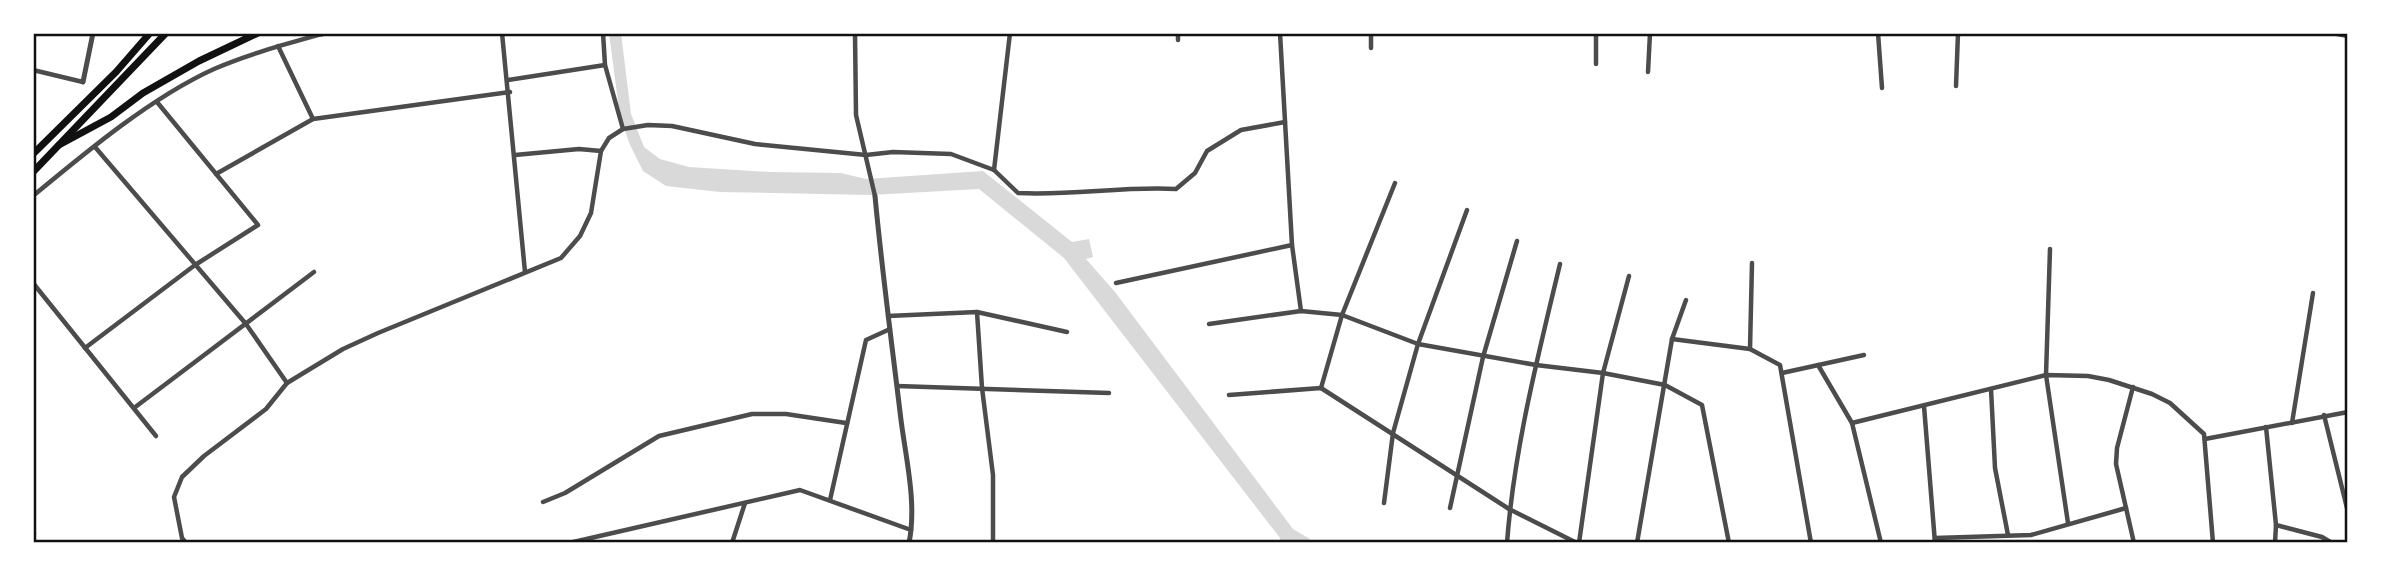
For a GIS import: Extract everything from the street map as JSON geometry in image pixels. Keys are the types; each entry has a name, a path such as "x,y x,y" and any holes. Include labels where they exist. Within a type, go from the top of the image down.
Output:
{"highway":[{"path":"33,155 117,72 150,33"},
{"path":"33,172 166,33"},
{"path":"59,145 111,117 144,93 199,61 258,33"}],"street":[{"path":"33,71 83,82 93,33"},
{"path":"33,196 157,102 215,69 322,33"},
{"path":"502,33 510,92 525,272"},
{"path":"603,33 605,65 623,129"},
{"path":"855,33 856,115 875,195 887,316 910,494 909,543"},
{"path":"995,170 1010,33"},
{"path":"1178,33 1178,40"},
{"path":"1280,33 1292,245 1301,311"},
{"path":"1371,33 1371,48"},
{"path":"1596,33 1596,64"},
{"path":"1648,72 1650,33"},
{"path":"1878,33 1882,89"},
{"path":"1956,86 1958,33"},
{"path":"2332,33 2348,36"},
{"path":"278,46 313,119"},
{"path":"508,80 605,65"},
{"path":"216,174 313,119 510,92"},
{"path":"85,348 195,265 258,225 157,102"},
{"path":"186,543 182,538 174,497 182,477 204,456 266,409 287,383 367,338 561,258 580,236 591,213 601,151 609,138 623,129 648,125 672,126 755,144 866,155 893,152 951,154 995,170 1018,192 1045,194 1145,187 1176,189 1195,173 1206,152 1241,130 1285,122"},
{"path":"95,148 246,324 287,383"},
{"path":"515,155 579,149 601,151"},
{"path":"1321,388 1342,315 1395,183"},
{"path":"1384,503 1392,433 1418,344 1467,210"},
{"path":"1450,508 1483,357 1517,241"},
{"path":"1116,283 1292,245"},
{"path":"2050,249 2046,375 2068,523"},
{"path":"1750,349 1752,263"},
{"path":"1507,543 1509,509 1536,365 1560,264"},
{"path":"134,408 314,272"},
{"path":"1229,395 1321,388 1509,509 1578,543 1603,373 1629,276"},
{"path":"33,283 156,436"},
{"path":"2292,422 2313,293"},
{"path":"1637,543 1672,339 1686,300"},
{"path":"1209,324 1301,311 1342,315 1418,344 1483,357 1603,373 1665,385 1702,405 1729,543"},
{"path":"887,316 977,312 1067,332"},
{"path":"977,312 982,388 993,475 995,542"},
{"path":"830,500 866,340 890,329"},
{"path":"1672,339 1750,349 1780,365 1811,543"},
{"path":"1782,373 1864,355"},
{"path":"1818,365 1852,423 1881,543"},
{"path":"1852,423 2046,375 2088,376 2133,387 2170,403 2204,434 2213,543"},
{"path":"897,386 1109,393"},
{"path":"2133,387 2117,448 2116,464 2134,543"},
{"path":"1991,389 1995,468 2008,535"},
{"path":"1924,407 1935,540 2031,535 2126,508"},
{"path":"2205,439 2348,412"},
{"path":"543,502 660,436 752,414 786,414 846,423"},
{"path":"2324,415 2348,512"},
{"path":"2266,427 2276,525 2275,543"},
{"path":"569,543 800,491 911,530"},
{"path":"732,543 746,502"},
{"path":"2276,525 2322,537 2332,543"}],"shaded area":[{"path":"609,33 621,33 631,114 644,147 660,159 689,167 841,173 866,179 983,171 1072,242 1089,239 1093,257 1086,259 1115,292 1293,529 1310,539 1308,543 1280,543 1280,538 1064,258 979,189 871,195 720,192 666,186 643,171 630,145 620,117"}]}
